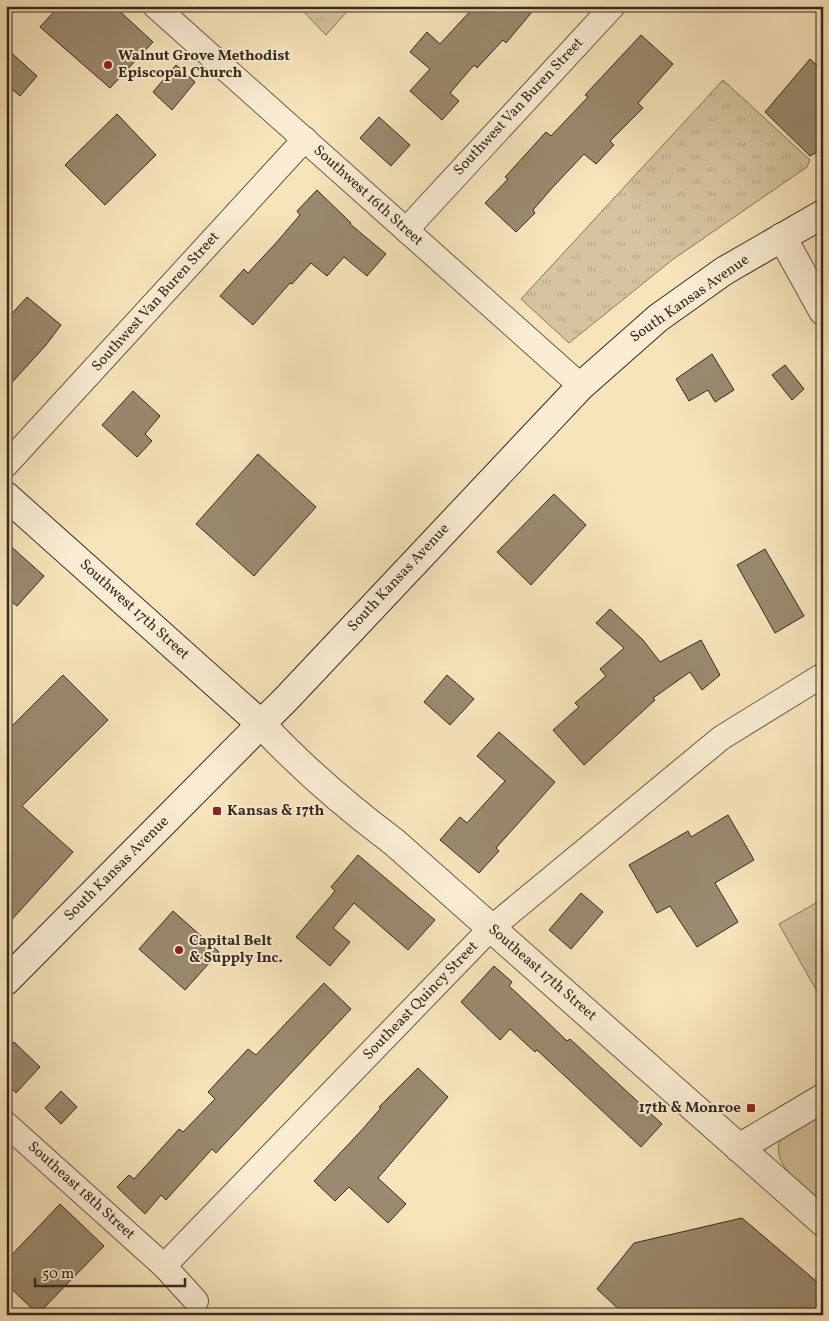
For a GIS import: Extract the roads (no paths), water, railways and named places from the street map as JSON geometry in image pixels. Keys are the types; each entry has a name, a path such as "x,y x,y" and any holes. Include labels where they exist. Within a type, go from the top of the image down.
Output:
{"main road":[{"name":"South Kansas Avenue","path":"6,981 261,724 581,386 658,318 724,271 823,214"},
{"path":"782,237 823,311"},
{"name":"Southwest 17th Street","path":"6,496 261,724"},
{"name":"Southeast 17th Street","path":"261,724 288,754 342,803 394,842 823,1222"},
{"path":"739,1148 823,1098"}],"street":[{"name":"Southwest 16th Street","path":"155,6 581,386"},
{"name":"Southwest Van Buren Street","path":"406,230 613,6"},
{"name":"Southwest Van Buren Street","path":"6,465 305,139"},
{"name":"Southeast Quincy Street","path":"164,1266 490,929 721,738 823,676"},
{"name":"Southeast 18th Street","path":"6,1124 164,1266 196,1301"}],"place":[{"name":"Walnut Grove Methodist Episcopal Church","path":"108,65"},
{"name":"Kansas & 17th","path":"217,811"},
{"name":"Capital Belt & Supply Inc.","path":"179,950"},
{"name":"17th & Monroe","path":"751,1108"}]}
